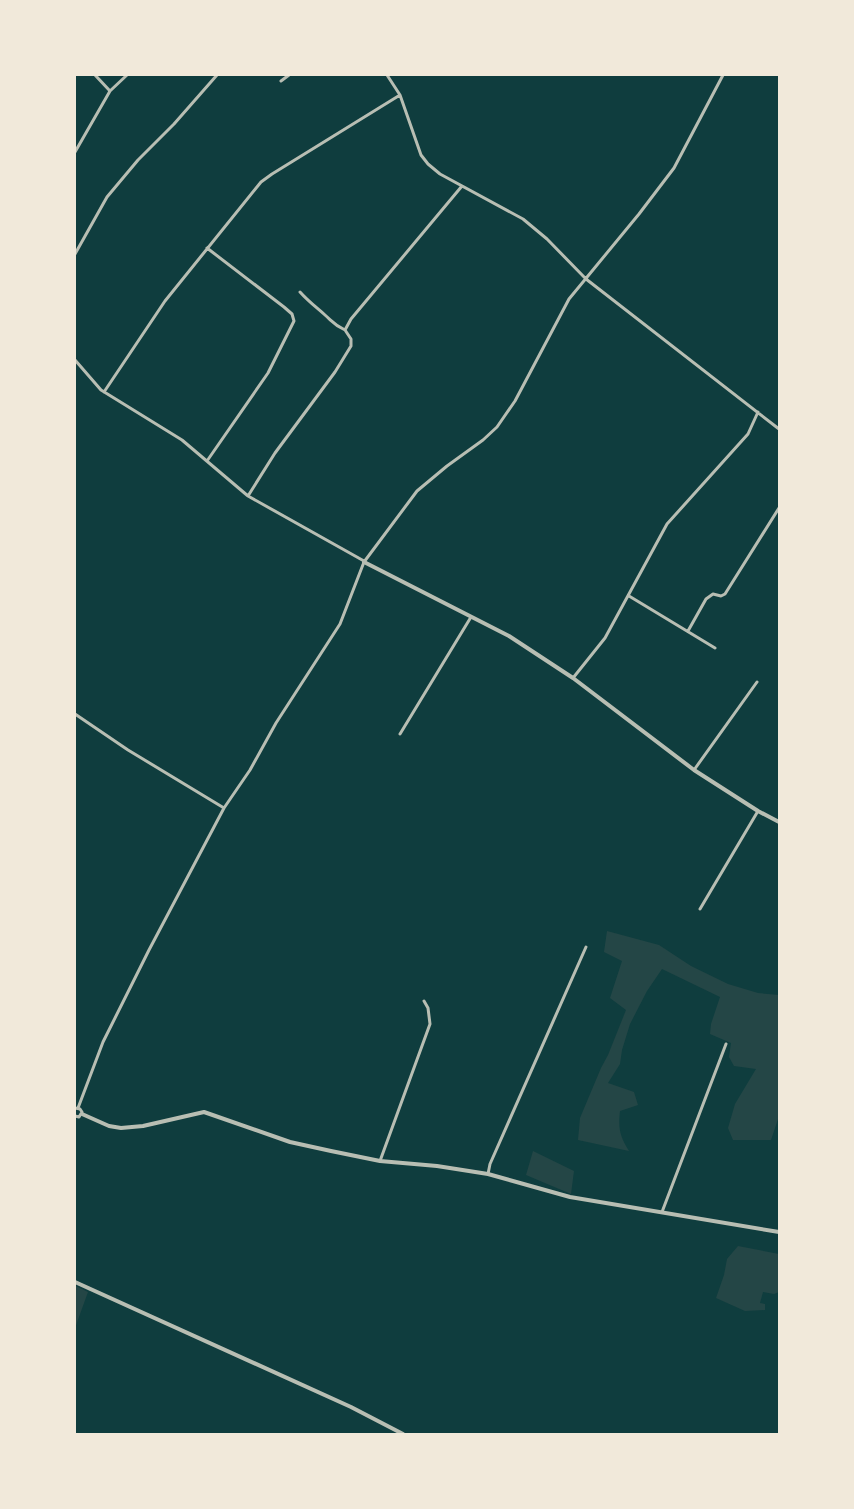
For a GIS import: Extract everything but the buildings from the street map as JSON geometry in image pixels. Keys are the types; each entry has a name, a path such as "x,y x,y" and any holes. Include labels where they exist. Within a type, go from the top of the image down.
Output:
{"street":[{"path":"95,75 110,91"},
{"path":"75,152 110,91 127,75"},
{"path":"75,254 107,197 138,160 174,124 217,75"},
{"path":"281,81 289,75"},
{"path":"387,75 400,94 421,155 428,164 440,174 523,219 547,239 586,279 779,429"},
{"path":"723,75 674,168 569,299 515,400 497,427 417,492 364,562 340,624 276,723 250,770 224,808 149,950 103,1042 77,1108 81,1110 82,1114 109,1126 121,1128 142,1126 204,1112 290,1142 380,1161 437,1166 488,1174 570,1197 779,1232"},
{"path":"104,392 165,301 261,182 400,94"},
{"path":"345,330 351,319 462,186"},
{"path":"207,248 284,307 292,314 294,321 268,373 207,461"},
{"path":"248,496 275,453 335,372 351,346 351,340 345,330 334,324 300,292"},
{"path":"75,360 101,390 182,440 248,496 364,562 510,636 573,678 694,770 758,811 779,822"},
{"path":"573,678 605,638 667,524 748,434 758,412"},
{"path":"688,631 706,599 713,594 721,596 725,594 779,508"},
{"path":"629,596 715,648"},
{"path":"400,734 471,617"},
{"path":"694,770 757,682"},
{"path":"75,714 128,750 224,808"},
{"path":"700,909 758,811"},
{"path":"488,1174 490,1164 586,948"},
{"path":"380,1161 430,1024 428,1008 424,1002"},
{"path":"662,1212 726,1044"},
{"path":"75,1117 79,1117 82,1114"},
{"path":"75,1282 335,1400 403,1434"}],"shaded area":[{"path":"607,931 659,945 691,966 728,984 758,993 779,995 779,1116 771,1140 733,1140 728,1128 735,1104 756,1069 734,1066 729,1057 731,1043 710,1034 711,1024 720,997 662,969 647,991 630,1024 620,1064 608,1083 634,1092 638,1105 620,1111 619,1117 620,1132 629,1151 578,1140 580,1118 626,1010 610,998 622,961 604,952"},
{"path":"533,1151 574,1171 571,1194 526,1175"},
{"path":"738,1246 779,1254 779,1292 774,1294 763,1292 760,1303 765,1304 765,1310 745,1311 716,1298 727,1259"},
{"path":"76,1286 88,1292 75,1328 75,1289"}]}
